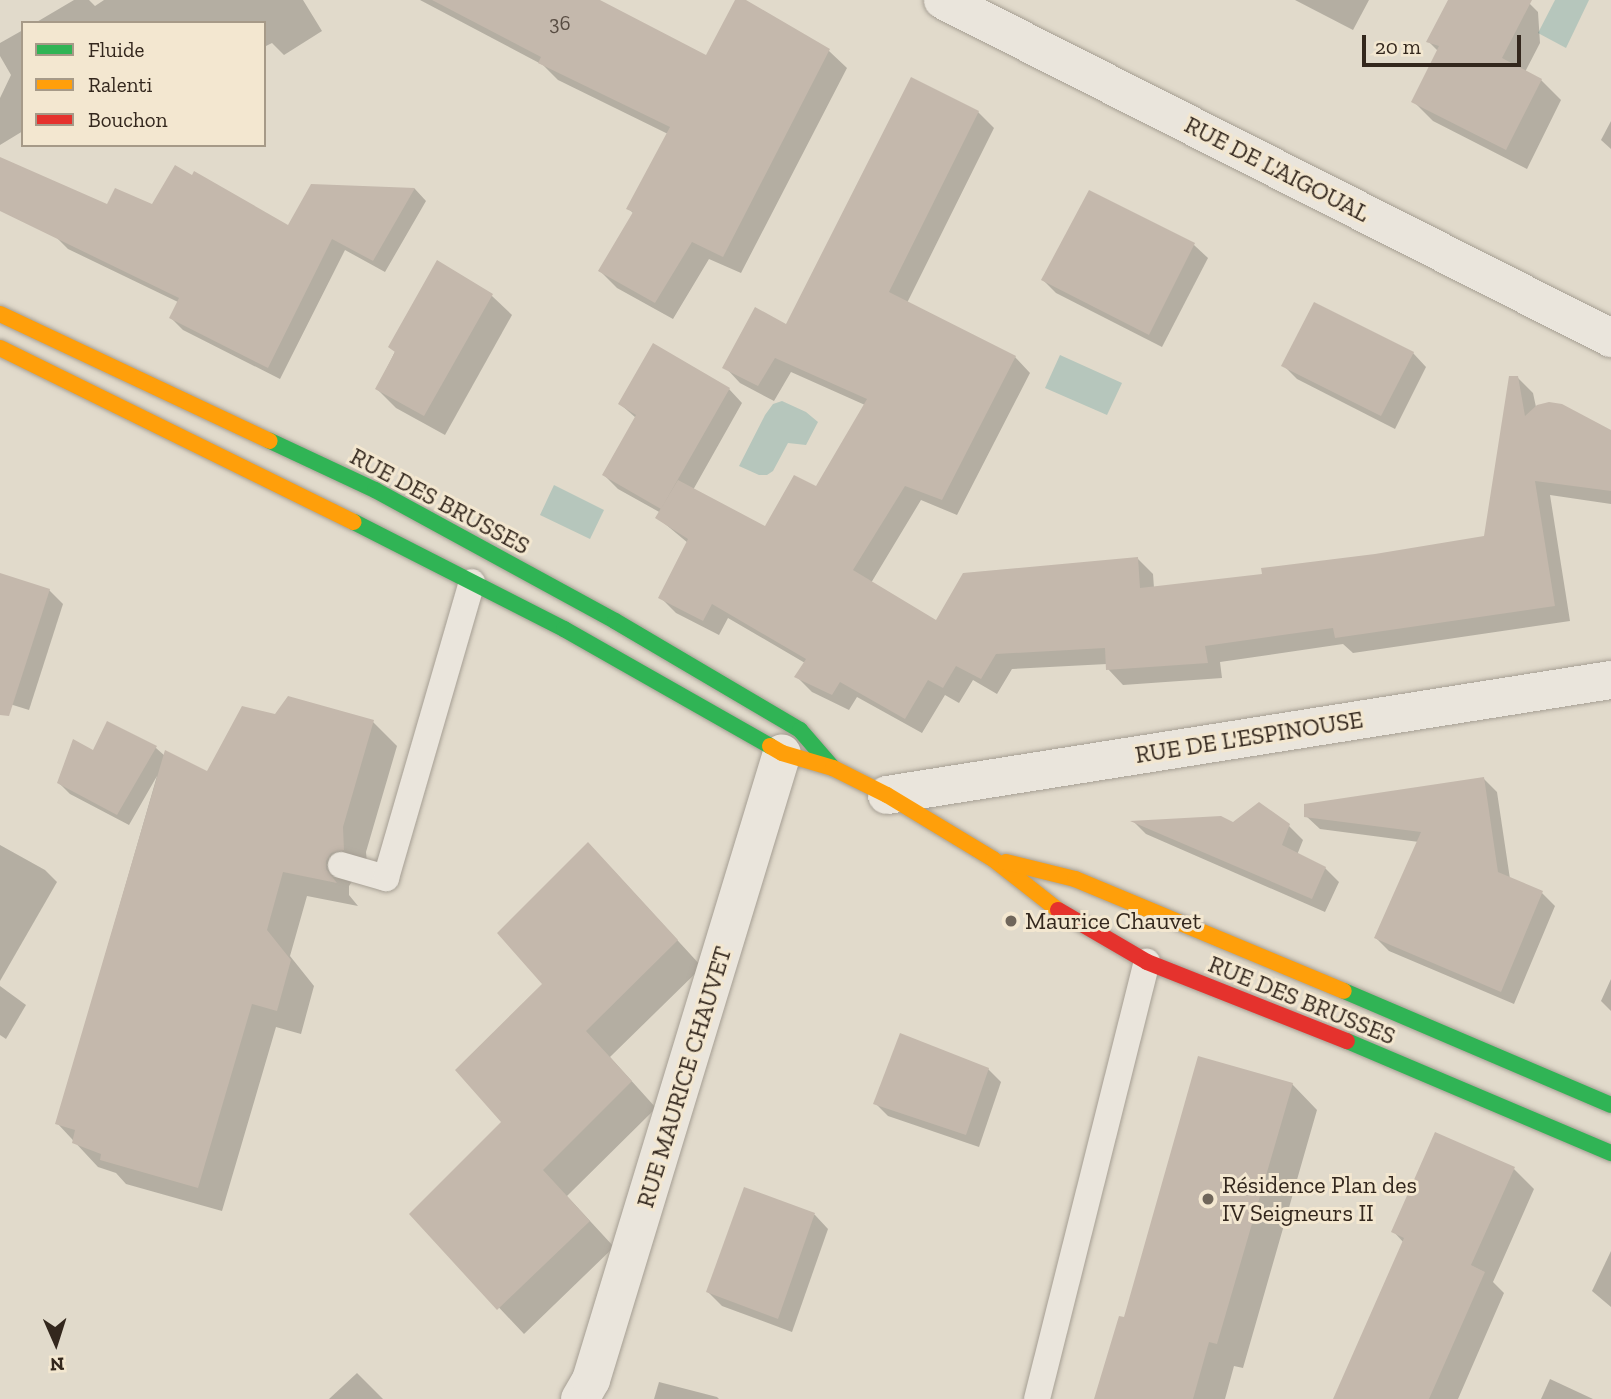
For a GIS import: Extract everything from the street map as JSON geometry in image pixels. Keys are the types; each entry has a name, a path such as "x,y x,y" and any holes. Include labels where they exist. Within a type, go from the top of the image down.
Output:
{"street":[{"name":"RUE DE L'AIGOUAL","path":"943,0 1611,338"},
{"name":"RUE DES BRUSSES","path":"0,313 376,490 615,621 800,730 833,768"},
{"name":"RUE DES BRUSSES","path":"0,348 564,629 782,753 833,768 887,795 993,859 1064,915 1147,962 1363,1048 1611,1153"},
{"name":"RUE DE L'ESPINOUSE","path":"887,795 1611,680"},
{"name":"RUE MAURICE CHAUVET","path":"580,1399 591,1380 782,753"},
{"name":"RUE DES BRUSSES","path":"993,859 1075,879 1126,899 1611,1105"}],"lane":[{"path":"341,865 386,878 472,582"},
{"path":"1037,1399 1147,962"}],"shaded area":[{"path":"1555,0 1589,0 1566,48 1538,33"},
{"path":"1060,355 1122,383 1107,415 1045,388"},
{"path":"782,401 806,412 818,422 806,445 788,443 773,471 767,475 759,475 739,466 765,415 773,404"},
{"path":"554,485 604,510 590,539 540,515"}],"building":[{"path":"432,0 600,0 706,55 735,0 746,0 830,49 723,257 692,242 655,303 598,271 633,212 626,209 670,127 538,63 541,57"},
{"path":"1448,0 1532,0 1502,58 1542,79 1506,150 1411,102 1439,46 1426,42"},
{"path":"911,77 979,111 889,292 1016,356 942,500 905,486 853,570 936,620 963,573 1138,557 1140,588 1262,574 1261,568 1375,554 1484,536 1509,376 1518,376 1525,416 1537,405 1549,402 1562,404 1611,430 1611,491 1535,481 1555,606 1335,638 1333,628 1205,646 1208,663 1106,670 1105,648 996,654 981,679 956,666 943,688 928,680 905,719 840,682 832,695 794,677 806,659 712,604 703,621 658,598 688,539 655,518 678,480 765,526 794,475 816,486 867,399 775,358 758,386 722,368 755,307 786,324"},
{"path":"0,157 107,204 115,188 152,204 175,165 192,175 194,171 288,225 311,184 415,188 373,261 332,239 268,368 169,318 179,298 0,211"},
{"path":"1089,190 1195,243 1149,335 1041,280"},
{"path":"437,260 493,294 424,416 375,389 395,352 388,347"},
{"path":"1314,302 1414,352 1381,416 1281,366"},
{"path":"653,343 730,388 661,509 602,475 636,415 618,404"},
{"path":"0,573 50,589 9,716 0,715"},
{"path":"288,696 374,720 343,827 344,850 331,853 326,861 326,869 337,883 283,872 267,930 291,960 277,1011 252,1004 198,1188 100,1160 101,1154 72,1143 75,1130 55,1124 165,750 207,771 242,706 275,714"},
{"path":"107,721 157,746 117,815 57,783 73,739 93,750"},
{"path":"1484,777 1498,872 1543,891 1501,992 1374,938 1421,832 1304,817 1304,804"},
{"path":"1259,802 1290,824 1282,845 1326,867 1312,899 1130,821 1221,816 1233,822"},
{"path":"588,842 678,940 586,1031 632,1081 543,1170 590,1221 497,1310 409,1214 501,1122 455,1070 542,984 497,933"},
{"path":"900,1033 989,1068 966,1135 873,1104"},
{"name":"Résidence Plan des IV Seigneurs II","path":"1198,1056 1293,1083 1217,1344 1209,1342 1193,1399 1094,1399 1119,1316 1124,1317"},
{"path":"1435,1132 1515,1167 1471,1265 1485,1272 1429,1399 1333,1399 1404,1238 1391,1232"},
{"path":"744,1187 815,1213 778,1319 706,1292"}],"traffic: fast":[{"path":"270,441 375,490 615,621 800,730 833,768"},
{"path":"354,522 564,629 770,746"},
{"path":"1344,991 1611,1105"},
{"path":"1347,1041 1611,1153"}],"traffic: slow":[{"path":"0,314 270,441"},
{"path":"0,348 354,522"},
{"path":"770,746 782,753 833,768 887,795 993,859 1058,910"},
{"path":"1006,862 1075,879 1344,991"}],"traffic: jam":[{"path":"1058,910 1147,962 1347,1041"}],"place":[{"name":"Maurice Chauvet","path":"1011,921"},
{"name":"Résidence Plan des IV Seigneurs II","path":"1208,1199"}]}
